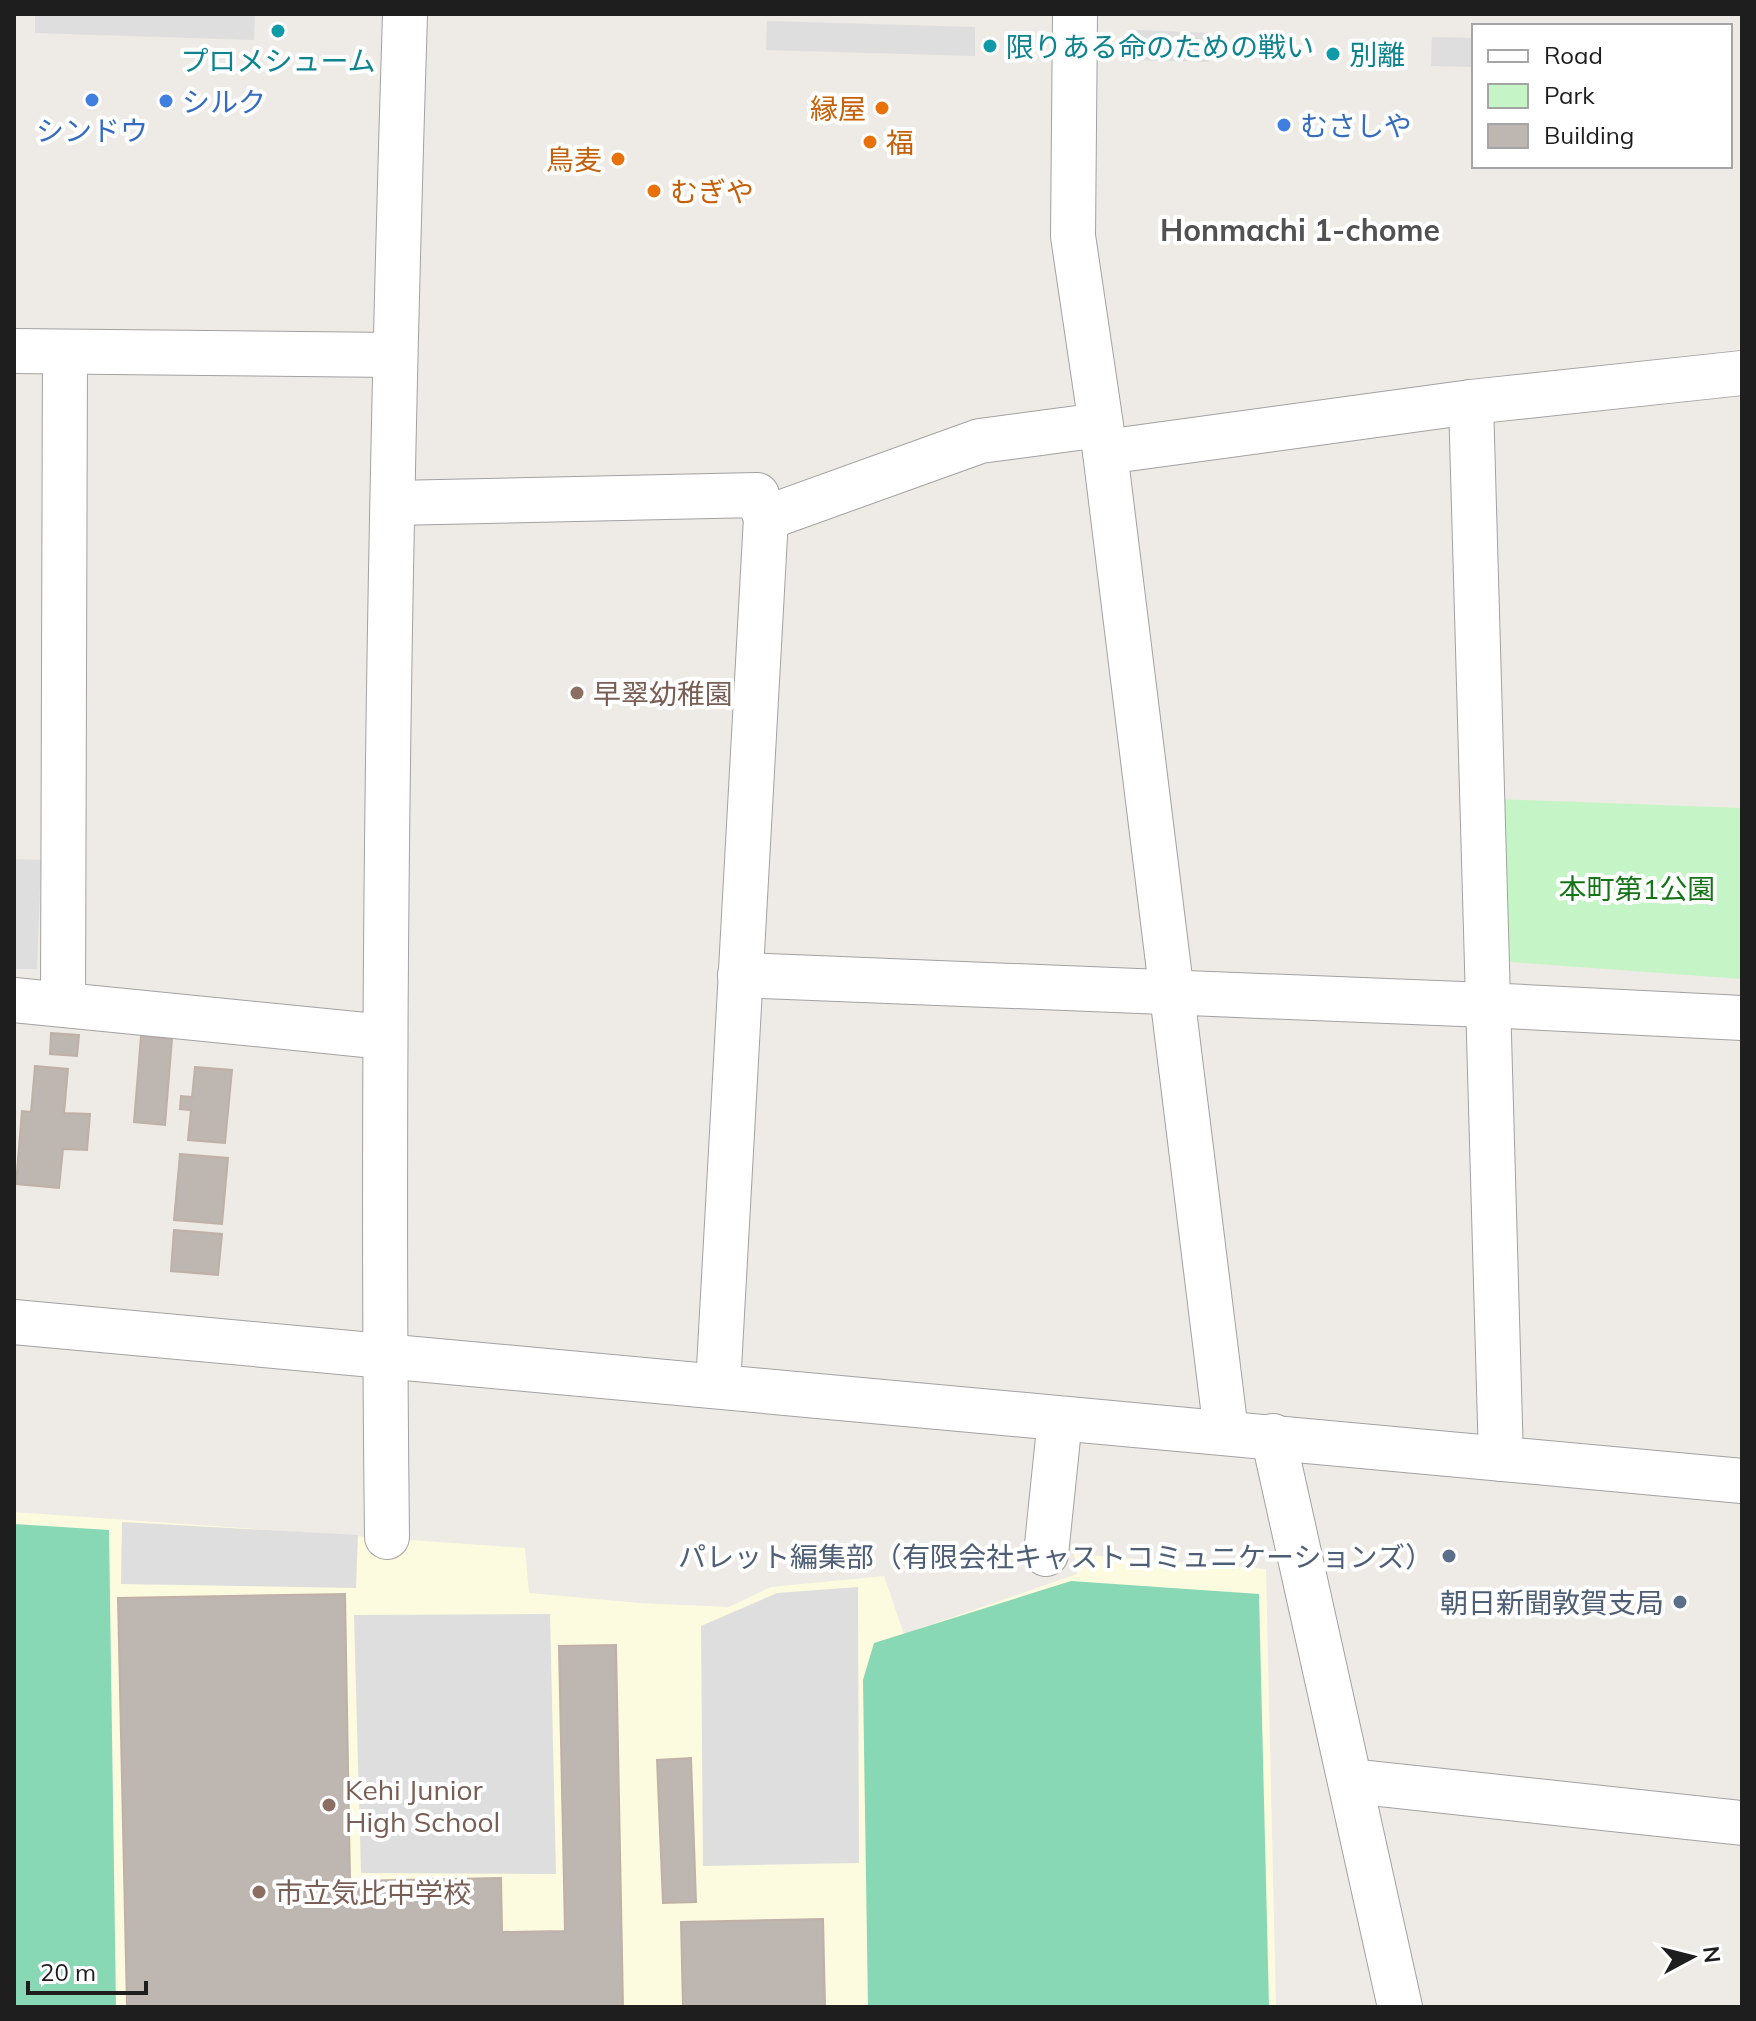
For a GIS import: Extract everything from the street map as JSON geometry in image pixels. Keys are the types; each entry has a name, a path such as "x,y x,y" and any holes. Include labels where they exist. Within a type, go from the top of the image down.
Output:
{"street":[{"path":"387,1537 385,1037 394,355 405,14"},
{"path":"1075,14 1073,236 1103,438 1226,1432"},
{"path":"14,351 394,355"},
{"path":"63,1004 65,352"},
{"path":"766,518 980,441 1103,438 1742,373"},
{"path":"1471,402 1501,1459"},
{"path":"393,503 757,495 766,518 718,1386"},
{"path":"740,975 1742,1018"},
{"path":"14,1000 385,1037"},
{"path":"14,1322 1742,1481"},
{"path":"1046,1554 1060,1419"},
{"path":"1273,1436 1400,2007"},
{"path":"1351,1781 1742,1823"}],"shaded area":[{"path":"35,14 255,14 254,40 35,33"},
{"path":"767,21 975,27 975,56 766,50"},
{"path":"1136,30 1211,33 1209,62 1135,60"},
{"path":"1432,37 1472,38 1472,67 1431,66"},
{"path":"14,859 41,860 37,969 14,969"},
{"path":"14,1512 525,1548 529,1593 640,1603 729,1607 771,1587 884,1576 904,1634 1077,1574 1074,1554 1266,1569 1276,2007 14,2007"},
{"path":"122,1522 358,1535 356,1588 121,1584"},
{"path":"858,1587 859,1863 703,1866 701,1626 777,1593"},
{"path":"550,1614 556,1874 361,1873 354,1615"}],"green space":[{"name":"本町第1公園","path":"1495,799 1742,808 1742,979 1511,962 1502,949"},
{"path":"14,1524 109,1530 116,2007 14,2007"},
{"path":"1071,1581 1259,1594 1269,2007 868,2007 863,1680 874,1643"}],"building":[{"path":"51,1033 79,1035 77,1056 50,1054"},
{"path":"141,1036 172,1039 165,1125 134,1122"},
{"path":"35,1066 68,1069 64,1113 90,1114 87,1150 63,1149 59,1188 16,1184 22,1111 31,1112"},
{"path":"195,1067 232,1070 225,1143 188,1140 191,1110 180,1109 181,1096 192,1097"},
{"path":"180,1154 228,1158 222,1224 174,1220"},
{"path":"174,1230 222,1234 218,1275 171,1271"},
{"path":"345,1594 350,1881 501,1878 502,1932 565,1931 559,1646 616,1645 623,2007 127,2007 118,1598"},
{"path":"691,1758 696,1902 663,1903 657,1760"},
{"path":"823,1919 825,2007 683,2007 681,1922"}],"place":[{"name":"プロメシューム","path":"278,31"},
{"name":"限りある命のための戦い","path":"990,46"},
{"name":"別離","path":"1333,54"},
{"name":"シンドウ","path":"92,100"},
{"name":"シルク","path":"166,101"},
{"name":"縁屋","path":"882,108"},
{"name":"むさしや","path":"1284,125"},
{"name":"福","path":"870,142"},
{"name":"鳥麦","path":"618,159"},
{"name":"むぎや","path":"654,191"},
{"name":"早翠幼稚園","path":"577,693"},
{"name":"パレット編集部（有限会社キャストコミュニケーションズ）","path":"1449,1556"},
{"name":"朝日新聞敦賀支局","path":"1680,1602"},
{"name":"Kehi Junior High School","path":"329,1805"},
{"name":"市立気比中学校","path":"259,1892"}],"district":[{"name":"Honmachi 1-chome","path":"1300,230"}]}
